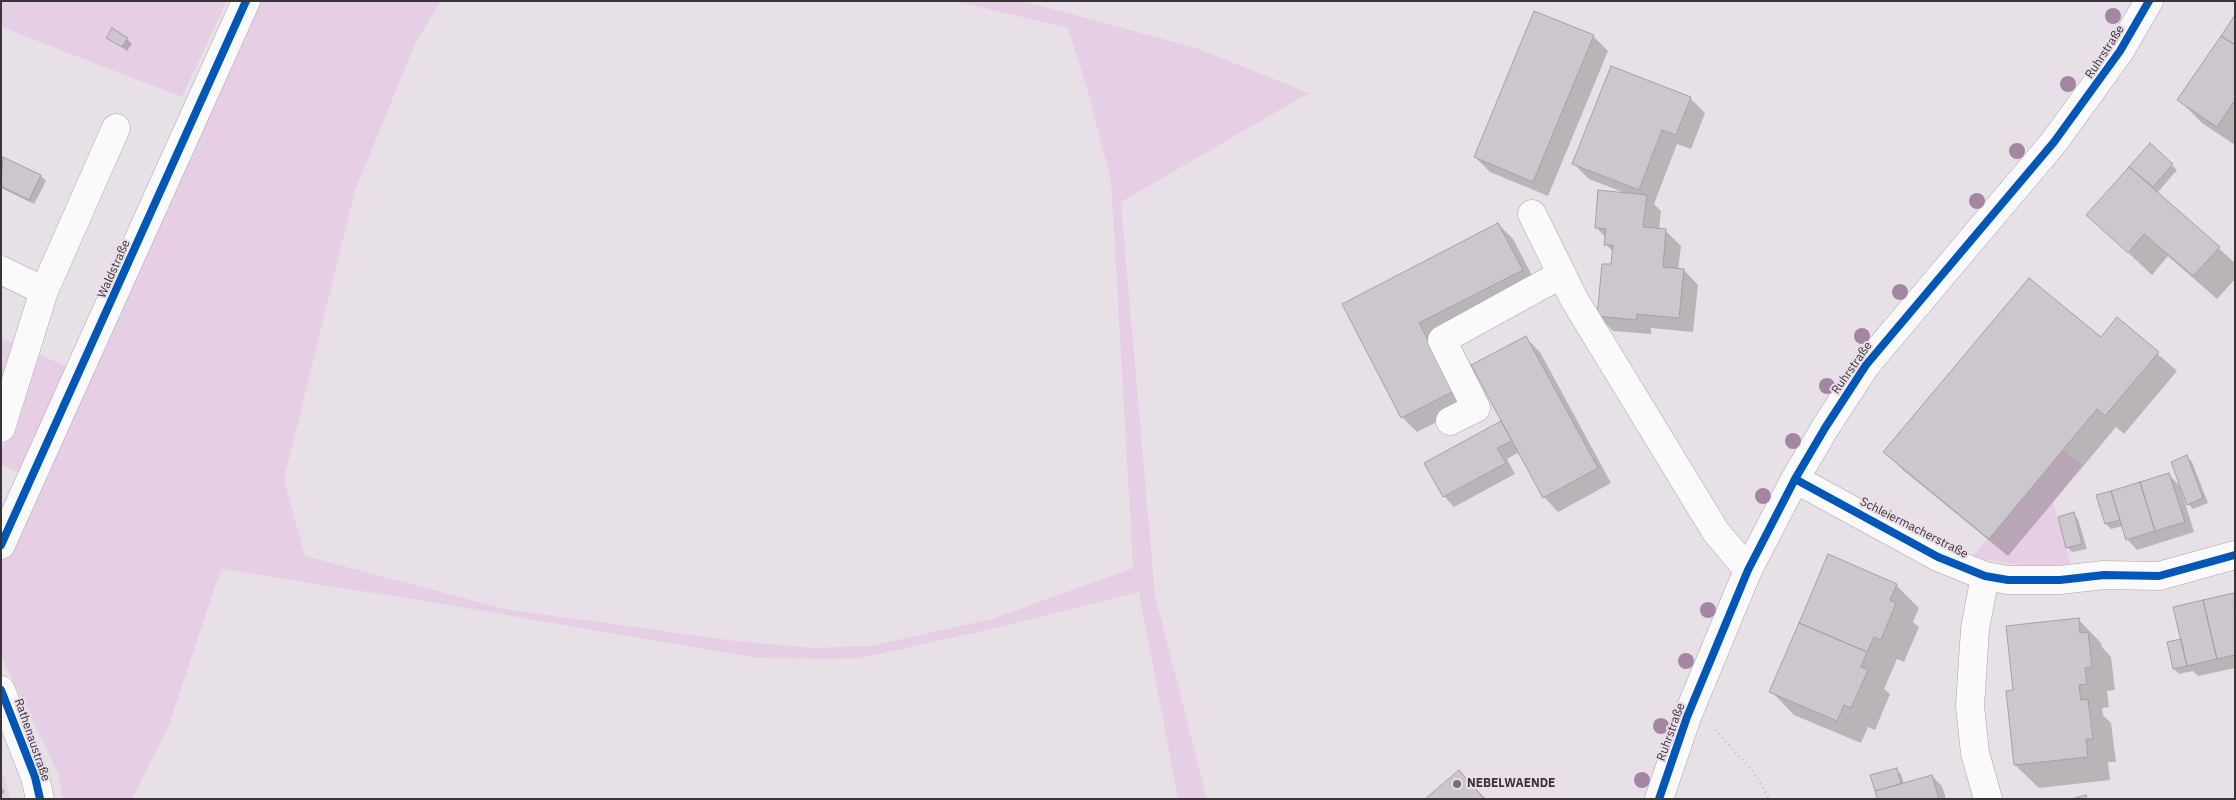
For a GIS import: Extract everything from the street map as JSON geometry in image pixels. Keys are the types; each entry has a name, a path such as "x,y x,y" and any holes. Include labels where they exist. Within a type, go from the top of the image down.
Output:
{"street":[{"name":"Waldstraße","path":"1,545 246,1"},
{"name":"Ruhrstraße","path":"1659,799 1687,717 1748,570 1795,479 1866,365 2054,142 2120,51 2149,1"},
{"path":"1,428 44,291 116,128"},
{"path":"1532,214 1574,299 1716,532 1748,570"},
{"path":"1,270 44,291"},
{"path":"1450,421 1476,408 1442,340 1562,274"},
{"name":"Schleiermacherstraße","path":"1795,479 1938,556 1985,576 2028,582 2104,575 2159,576 2235,555"},
{"path":"1985,576 1975,629 1970,706 1975,753 1988,799"},
{"name":"Rathenaustraße","path":"1,690 35,778 40,799"}],"path":[{"path":"1687,717 1716,730 1751,769 1770,799"}],"shaded area":[{"path":"1,1 227,1 182,97 1,27"},
{"path":"251,1 441,1 414,46 355,191 284,479 305,556 505,609 735,641 814,648 870,646 992,619 1133,568 1111,181 1087,89 1068,28 955,1 1021,1 1072,14 1196,48 1309,93 1121,202 1155,595 1207,799 1178,799 1139,592 996,628 856,659 757,658 418,600 221,569 168,728 132,799 63,799 58,773 1,656 1,565 98,353"},
{"path":"1,338 15,344 1,387"},
{"path":"38,354 68,367 23,475 1,464 1,451"},
{"path":"2063,450 2082,465 2053,502 2071,565 2036,568 1972,557"},
{"path":"1,768 11,799 1,799"}],"building":[{"path":"1534,11 1594,35 1533,182 1474,157"},
{"path":"2235,15 2235,45 2221,36"},
{"path":"112,28 128,38 122,47 106,38"},
{"path":"2221,36 2235,45 2235,100 2217,127 2177,100"},
{"path":"1611,66 1691,97 1676,135 1662,130 1639,190 1572,164"},
{"path":"2150,143 2173,164 2153,187 2129,167"},
{"path":"3,157 41,175 29,200 1,186"},
{"path":"2129,167 2220,247 2193,276 2144,234 2128,253 2086,215"},
{"path":"1598,190 1647,195 1643,227 1666,229 1663,267 1684,269 1679,318 1637,314 1636,320 1597,316 1602,264 1611,264 1613,245 1604,245 1606,229 1595,228"},
{"path":"1498,223 1523,270 1419,323 1454,391 1401,418 1342,304"},
{"path":"2029,278 2101,337 2117,317 2159,352 2105,416 2097,409 1989,539 1883,452"},
{"path":"1526,336 1598,468 1543,498 1471,365"},
{"path":"1501,421 1512,441 1497,448 1506,463 1443,497 1424,463"},
{"path":"2187,455 2203,498 2187,505 2171,462"},
{"path":"2169,473 2185,522 2155,531 2140,482"},
{"path":"2140,482 2155,531 2126,540 2111,491"},
{"path":"2111,491 2120,520 2105,524 2096,495"},
{"path":"2074,512 2082,544 2066,548 2058,517"},
{"path":"1828,554 1897,584 1890,600 1896,603 1881,640 1874,637 1867,652 1799,623"},
{"path":"2234,593 2235,655 2217,659 2203,600"},
{"path":"2203,600 2217,659 2187,666 2173,607"},
{"path":"2079,618 2080,633 2088,632 2092,667 2085,668 2087,684 2079,685 2081,700 2088,699 2093,739 2086,739 2088,757 2014,765 2006,691 2013,690 2006,626"},
{"path":"1799,623 1867,652 1861,667 1868,670 1851,708 1844,705 1837,721 1769,692"},
{"path":"2181,639 2187,666 2173,669 2167,642"},
{"path":"1897,768 1901,784 1875,791 1870,775"},
{"name":"NEBELWAENDE","path":"1459,770 1484,799 1425,799"},
{"path":"1932,775 1939,799 1877,799 1875,791"},
{"path":"2086,795 2087,799 2071,799"}],"cycle path":[{"path":"1,545 246,1"},
{"path":"1659,799 1687,717 1748,570 1795,479 1825,428 1866,365 2054,142 2120,51 2149,1"},
{"path":"1795,479 1938,557 1985,576 2008,580 2060,580 2104,575 2159,576 2235,555"},
{"path":"1,690 35,777 40,799"}],"place":[{"name":"NEBELWAENDE","path":"1457,784"}]}
